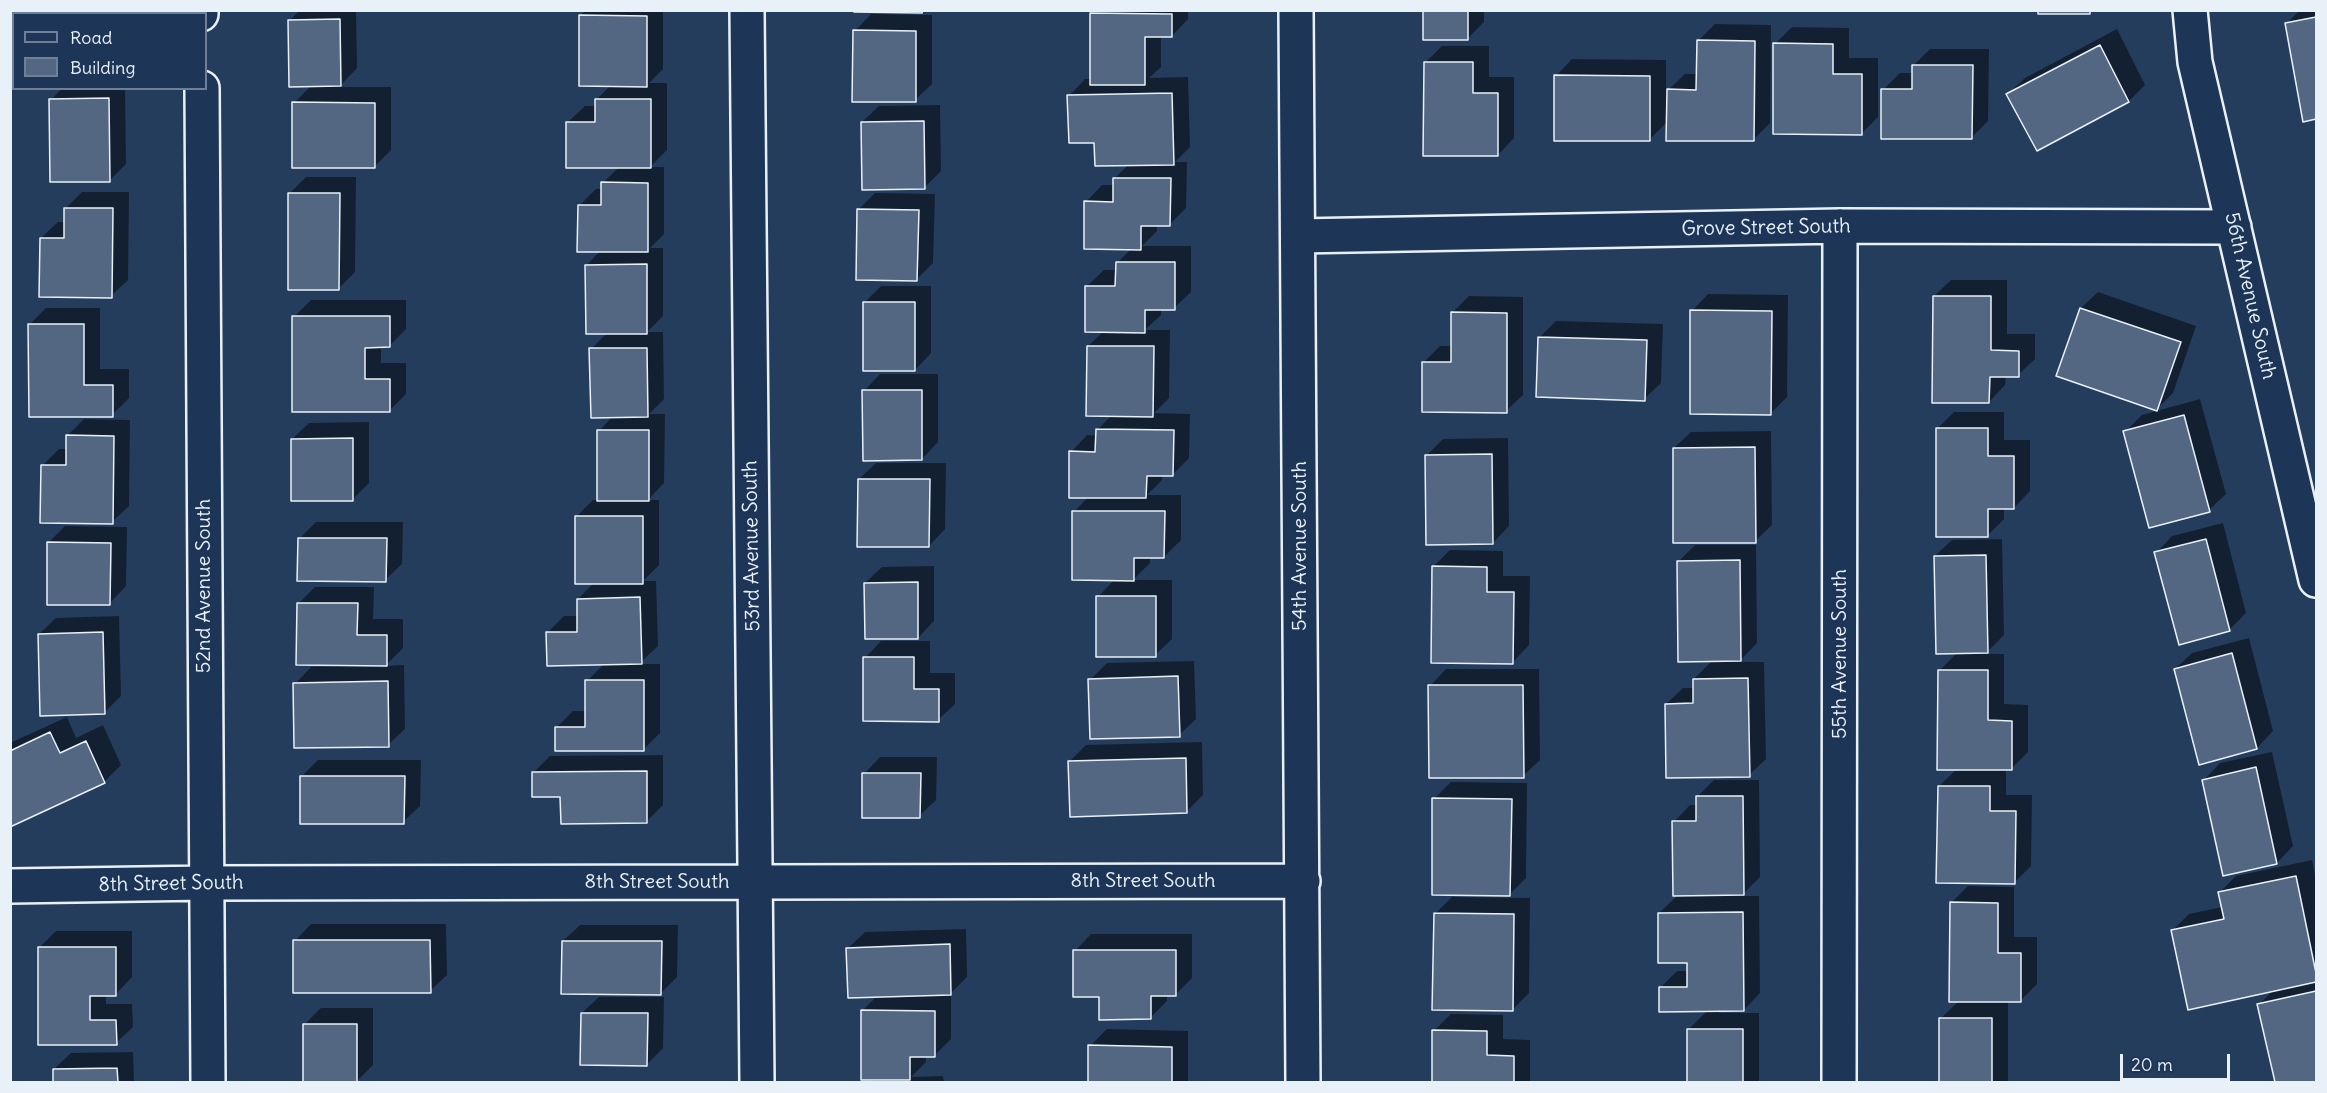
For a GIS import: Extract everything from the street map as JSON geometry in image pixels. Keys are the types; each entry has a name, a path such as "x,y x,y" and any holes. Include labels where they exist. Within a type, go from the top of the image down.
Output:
{"street":[{"name":"53rd Avenue South","path":"747,10 757,1083"},
{"name":"54th Avenue South","path":"1296,10 1304,1083"},
{"name":"56th Avenue South","path":"2190,10 2195,62 2316,580"},
{"name":"52nd Avenue South","path":"202,90 207,1083"},
{"name":"Grove Street South","path":"1298,236 1840,226 2235,227"},
{"name":"55th Avenue South","path":"1839,1083 1840,226"},
{"name":"8th Street South","path":"10,886 206,883 1303,881"}],"building":[{"path":"854,10 923,10 922,13 854,12"},
{"path":"1423,10 1468,10 1468,40 1423,40"},
{"path":"2038,10 2090,10 2090,14 2038,14"},
{"path":"1090,13 1172,14 1172,37 1145,37 1145,85 1090,85"},
{"path":"579,15 647,16 647,87 579,86"},
{"path":"2316,17 2316,119 2303,122 2285,23"},
{"path":"340,19 341,86 289,87 288,20"},
{"path":"853,30 916,31 916,102 852,102"},
{"path":"1697,40 1755,41 1754,141 1666,141 1667,89 1696,90"},
{"path":"1773,43 1833,44 1833,74 1862,74 1862,135 1773,134"},
{"path":"2100,45 2129,102 2037,151 2006,94"},
{"path":"1424,62 1473,62 1473,93 1498,93 1498,156 1423,156"},
{"path":"1912,65 1973,65 1972,139 1881,139 1881,89 1912,89"},
{"path":"1554,75 1650,76 1650,141 1554,141"},
{"path":"1172,93 1174,165 1095,166 1094,143 1069,143 1067,95"},
{"path":"109,98 110,182 50,182 49,99"},
{"path":"595,99 651,99 651,168 566,168 566,122 595,122"},
{"path":"292,102 375,103 375,168 292,168"},
{"path":"924,121 925,189 862,190 861,122"},
{"path":"1113,178 1171,178 1170,226 1141,226 1141,250 1084,249 1084,201 1113,202"},
{"path":"601,182 648,183 648,252 577,252 578,205 601,205"},
{"path":"288,193 340,193 339,290 288,290"},
{"path":"64,208 113,208 112,298 39,297 40,238 64,238"},
{"path":"857,209 919,210 917,281 856,280"},
{"path":"1116,262 1175,262 1175,310 1145,310 1145,333 1085,332 1085,286 1115,286"},
{"path":"647,264 647,334 586,334 585,265"},
{"path":"1933,296 1991,296 1991,350 2019,351 2019,377 1990,377 1989,403 1932,403"},
{"path":"863,302 915,302 915,371 863,371"},
{"path":"2080,308 2181,342 2157,411 2056,376"},
{"path":"1690,310 1772,311 1771,415 1690,414"},
{"path":"1451,312 1507,313 1507,413 1422,412 1422,362 1451,362"},
{"path":"292,316 390,316 390,347 365,348 365,379 390,379 390,412 292,412"},
{"path":"28,324 84,324 84,385 113,385 113,417 29,417"},
{"path":"1538,337 1647,340 1645,401 1536,397"},
{"path":"1087,346 1154,346 1153,417 1086,416"},
{"path":"589,348 647,348 648,417 591,418"},
{"path":"862,390 922,390 922,460 863,461"},
{"path":"2184,415 2210,512 2149,528 2123,431"},
{"path":"1936,428 1988,428 1988,456 2014,456 2014,509 1988,509 1988,537 1936,537"},
{"path":"1096,429 1174,430 1173,476 1147,476 1146,498 1069,498 1069,451 1095,452"},
{"path":"597,430 649,430 649,501 597,501"},
{"path":"66,435 114,436 113,524 40,523 41,465 66,465"},
{"path":"353,438 353,501 291,501 291,439"},
{"path":"1755,447 1756,543 1673,543 1673,448"},
{"path":"1492,454 1493,544 1426,545 1425,455"},
{"path":"858,479 930,479 929,547 857,547"},
{"path":"1072,511 1165,511 1164,558 1134,558 1134,581 1072,580"},
{"path":"575,516 643,516 643,584 575,584"},
{"path":"298,538 387,538 386,582 297,581"},
{"path":"2206,539 2230,631 2179,645 2154,552"},
{"path":"47,542 111,543 110,605 47,605"},
{"path":"1986,555 1988,653 1936,654 1934,556"},
{"path":"1740,560 1741,661 1678,662 1677,561"},
{"path":"1432,566 1487,567 1487,592 1514,592 1513,664 1431,663"},
{"path":"918,582 918,639 865,639 864,583"},
{"path":"1096,596 1156,596 1156,657 1096,657"},
{"path":"640,597 642,664 547,666 546,632 577,632 577,599"},
{"path":"297,603 358,603 357,635 387,635 387,666 296,665"},
{"path":"103,632 105,714 40,716 38,634"},
{"path":"2232,653 2257,749 2199,765 2174,669"},
{"path":"863,657 914,657 914,689 939,689 939,722 863,721"},
{"path":"1938,670 1988,670 1988,720 2012,721 2012,770 1937,770"},
{"path":"1178,676 1180,737 1090,739 1088,679"},
{"path":"1748,678 1750,777 1666,778 1665,704 1693,703 1693,679"},
{"path":"585,680 644,680 644,751 555,751 555,727 585,727"},
{"path":"388,681 389,747 294,748 293,683"},
{"path":"1428,685 1523,685 1524,778 1429,778"},
{"path":"50,732 60,753 86,741 105,783 10,827 10,751"},
{"path":"1186,758 1187,813 1070,817 1068,761"},
{"path":"2256,767 2277,864 2223,876 2202,780"},
{"path":"647,771 647,823 561,824 560,797 532,797 532,772"},
{"path":"862,773 921,773 920,818 862,818"},
{"path":"300,776 405,776 404,824 300,824"},
{"path":"1938,786 1990,786 1990,811 2016,811 2015,884 1936,883"},
{"path":"1696,796 1743,796 1744,895 1673,896 1672,821 1696,821"},
{"path":"1432,798 1512,799 1510,896 1432,895"},
{"path":"2296,876 2316,982 2188,1010 2171,930 2224,919 2218,892"},
{"path":"1950,902 1998,903 1998,953 2021,953 2021,1002 1949,1002"},
{"path":"1743,912 1744,1011 1659,1012 1659,987 1687,987 1687,963 1658,963 1658,913"},
{"path":"1434,913 1514,914 1513,1011 1432,1010"},
{"path":"293,940 430,940 431,993 293,993"},
{"path":"562,941 662,941 661,995 561,994"},
{"path":"950,944 951,995 848,998 846,948"},
{"path":"38,947 116,947 116,996 90,996 90,1020 116,1020 117,1045 38,1045"},
{"path":"1073,950 1176,950 1176,996 1151,996 1151,1019 1099,1020 1099,997 1073,997"},
{"path":"2316,991 2316,1082 2275,1082 2257,1004"},
{"path":"861,1010 935,1011 935,1057 910,1057 910,1080 861,1080"},
{"path":"581,1013 648,1013 647,1066 580,1065"},
{"path":"1939,1018 1992,1018 1992,1082 1939,1082"},
{"path":"303,1024 357,1024 357,1082 303,1082"},
{"path":"1687,1029 1743,1029 1743,1082 1687,1082"},
{"path":"1432,1030 1487,1031 1487,1055 1514,1056 1514,1082 1432,1082"},
{"path":"1088,1045 1172,1047 1172,1082 1088,1082"},
{"path":"117,1068 118,1082 53,1082 53,1069"}]}
